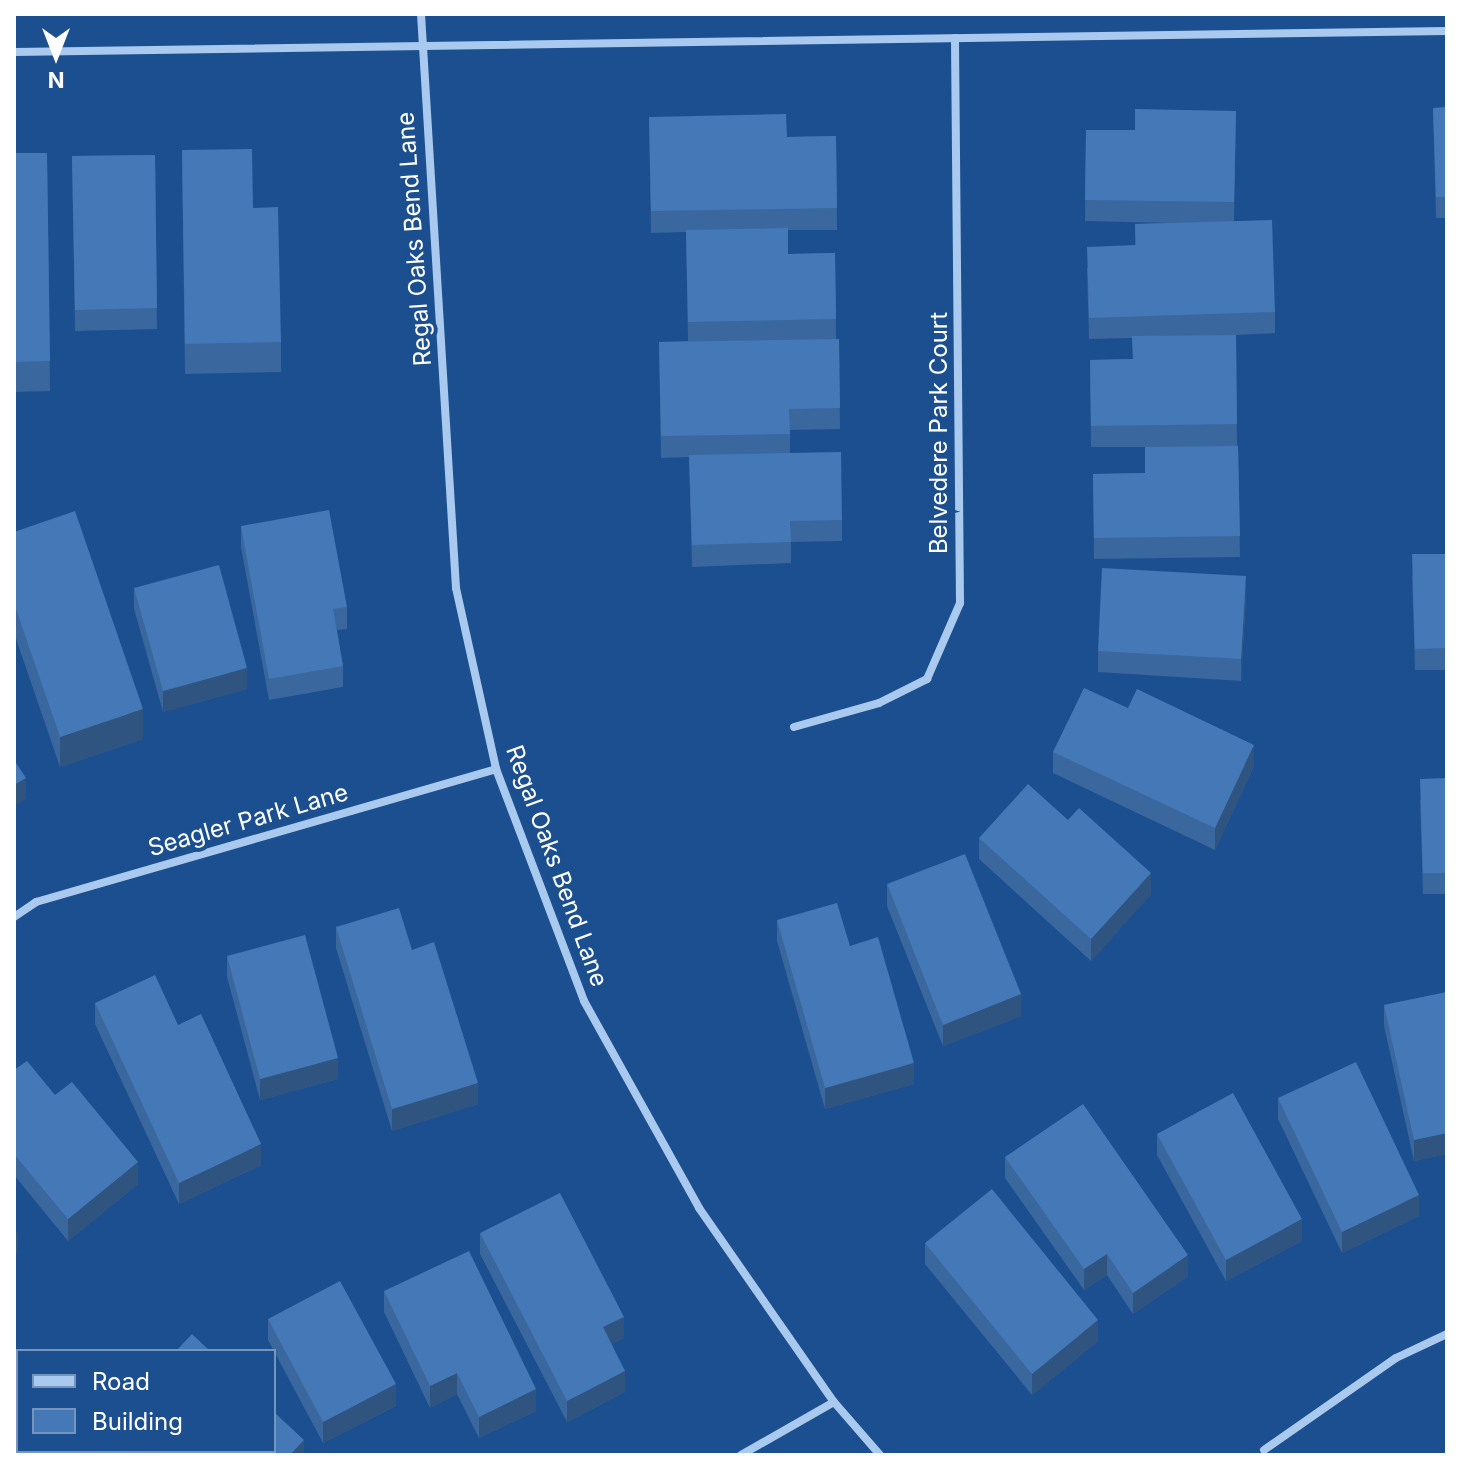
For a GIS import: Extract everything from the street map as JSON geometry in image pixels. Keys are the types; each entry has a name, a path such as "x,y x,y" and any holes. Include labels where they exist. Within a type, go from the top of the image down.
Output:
{"street":[{"name":"Regal Oaks Bend Lane","path":"421,14 456,588 496,769 584,1001 699,1208 834,1402 880,1455"},
{"path":"14,52 1447,31"},
{"name":"Belvedere Park Court","path":"794,727 879,703 927,679 960,603 955,38"},
{"name":"Seagler Park Lane","path":"14,917 36,902 496,769"},
{"path":"1264,1450 1396,1358 1447,1334"},
{"path":"741,1455 834,1402"}],"building":[{"path":"1447,107 1447,197 1436,197 1433,108"},
{"path":"1135,109 1236,111 1234,202 1085,200 1086,130 1135,130"},
{"path":"786,114 787,137 836,136 837,208 651,211 649,117"},
{"path":"252,149 253,208 278,207 281,342 185,344 182,150"},
{"path":"14,153 47,153 50,361 14,362"},
{"path":"155,155 157,308 75,310 72,156"},
{"path":"1272,220 1275,312 1089,318 1087,247 1136,245 1135,224"},
{"path":"788,228 788,254 835,253 836,319 688,322 686,230"},
{"path":"1236,335 1237,424 1091,426 1090,360 1133,359 1132,336"},
{"path":"839,339 840,408 789,409 790,434 661,436 659,342"},
{"path":"1238,446 1240,536 1094,538 1093,474 1145,473 1145,447"},
{"path":"841,452 842,520 790,521 791,542 692,545 689,455"},
{"path":"329,510 347,607 333,609 343,666 269,679 241,526"},
{"path":"75,511 143,709 60,737 14,603 14,532"},
{"path":"1412,554 1447,554 1447,648 1415,649"},
{"path":"219,565 247,668 163,691 134,588"},
{"path":"1102,568 1246,576 1241,659 1098,651"},
{"path":"1084,688 1128,708 1137,689 1254,745 1215,828 1053,752"},
{"path":"14,760 26,778 14,785"},
{"path":"1447,778 1447,873 1423,873 1420,779"},
{"path":"1028,784 1068,820 1079,808 1151,873 1091,939 979,838"},
{"path":"965,854 1021,994 943,1025 887,884"},
{"path":"837,903 850,946 878,937 914,1063 825,1088 777,920"},
{"path":"399,908 412,950 434,942 478,1083 392,1109 336,927"},
{"path":"305,935 338,1058 260,1079 227,956"},
{"path":"155,975 178,1025 201,1014 261,1144 179,1183 95,1003"},
{"path":"1447,992 1447,1133 1414,1140 1384,1005"},
{"path":"27,1061 55,1095 72,1082 138,1162 68,1219 14,1154 14,1070"},
{"path":"1356,1062 1419,1195 1342,1232 1278,1098"},
{"path":"1233,1093 1302,1219 1226,1260 1157,1134"},
{"path":"1083,1104 1188,1255 1133,1293 1107,1254 1084,1269 1005,1157"},
{"path":"992,1189 1098,1320 1032,1374 925,1243"},
{"path":"560,1193 624,1317 603,1327 625,1371 567,1401 480,1233"},
{"path":"469,1251 536,1389 479,1417 457,1373 430,1386 384,1291"},
{"path":"340,1281 396,1384 323,1422 268,1319"},
{"path":"192,1334 208,1349 178,1349"},
{"path":"276,1414 304,1440 290,1455 182,1453 276,1453"}]}
